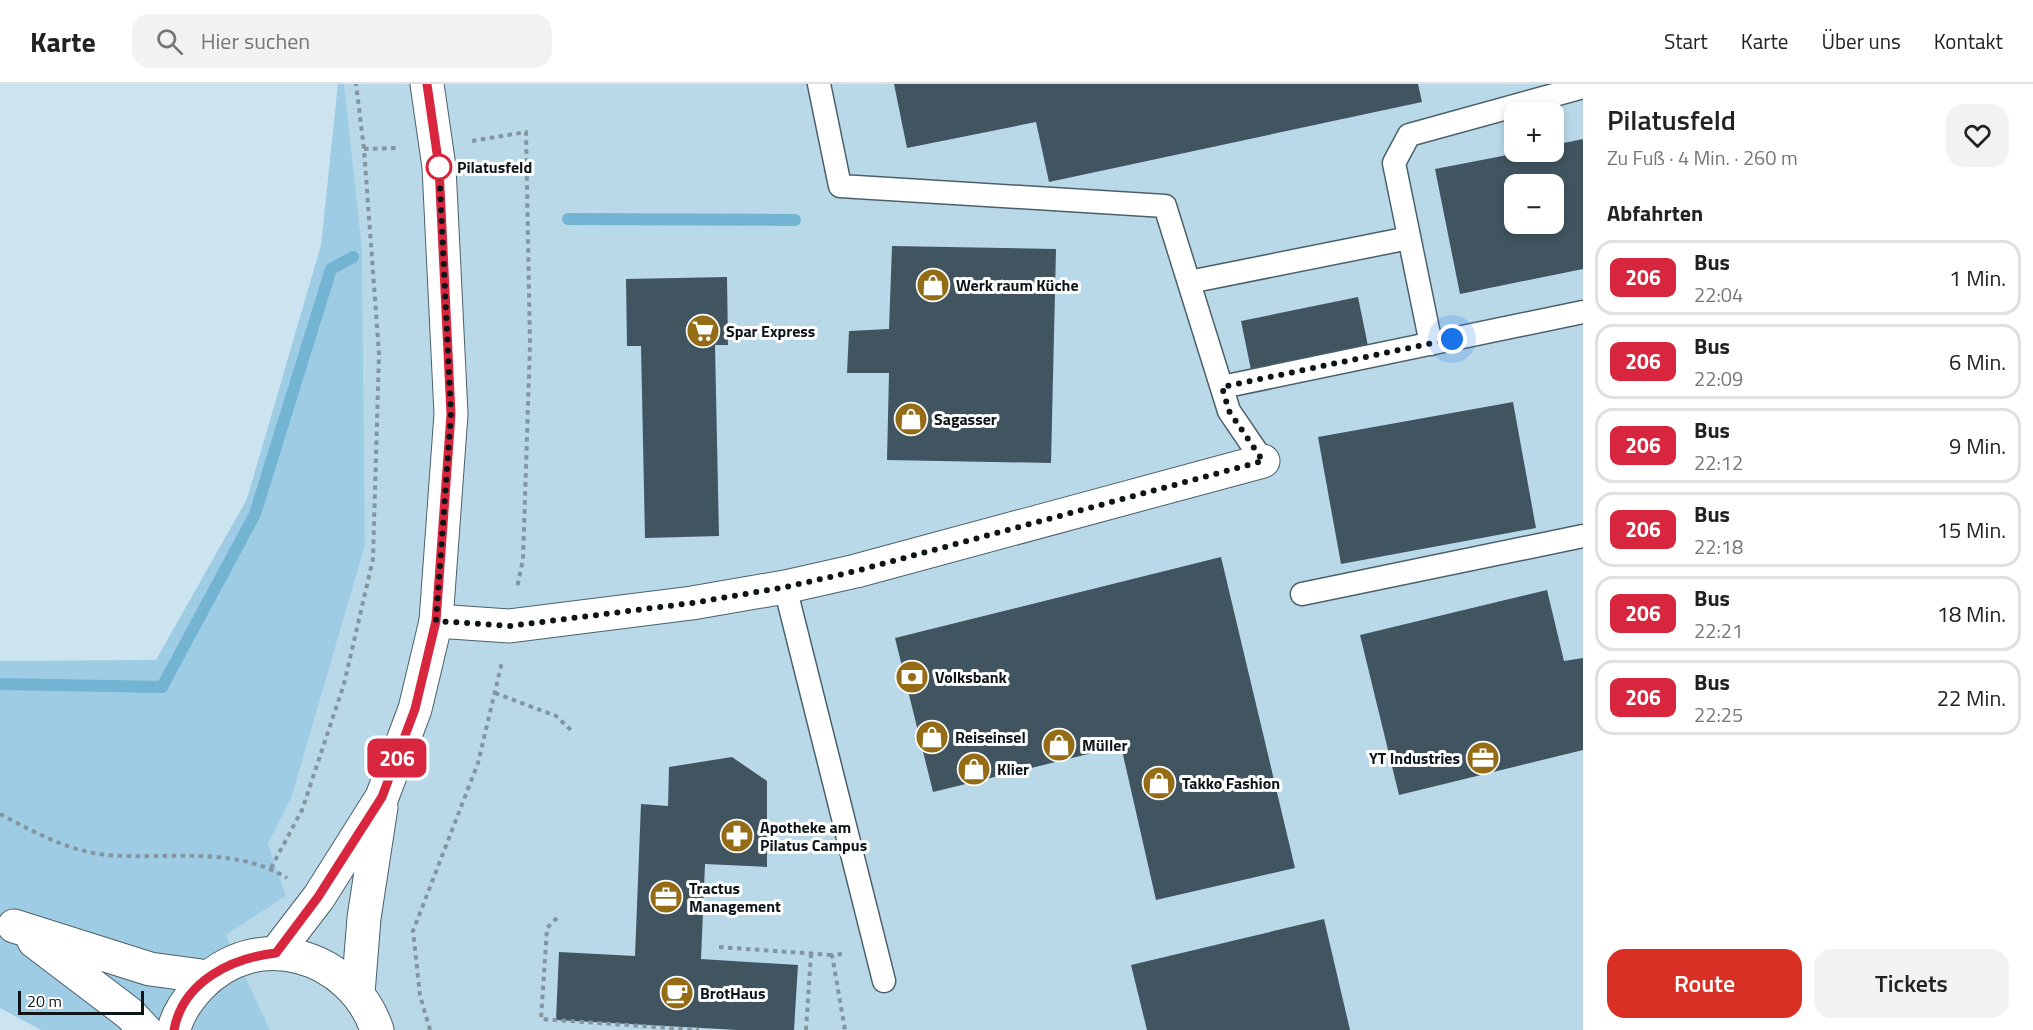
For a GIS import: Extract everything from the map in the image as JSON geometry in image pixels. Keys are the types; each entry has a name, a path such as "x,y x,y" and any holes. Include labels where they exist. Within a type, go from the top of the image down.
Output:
{"main road":[{"path":"276,953 318,897 382,797 415,709 436,621 451,414 439,167 428,84"},
{"path":"436,621 510,626 692,603 786,587 856,571 1263,461"},
{"path":"358,993 364,918 382,797"},
{"path":"7,922 150,969 208,977"},
{"path":"7,922 130,1014 145,1030"},
{"path":"174,1030 188,999 208,977 229,963 252,956 276,953 307,958 335,972 358,993 371,1014 377,1030"}],"lane":[{"path":"819,84 840,186 1165,206 1229,411 1263,461"},
{"path":"1431,344 1394,163 1409,135 1583,87"},
{"path":"1189,282 1409,238"},
{"path":"1222,387 1583,312"},
{"path":"1302,594 1583,536"},
{"path":"786,587 884,981"}],"path":[{"path":"272,868 302,810 340,695 373,559 379,354 364,149 356,84"},
{"path":"364,149 435,147 526,132 530,369 523,559 478,763 413,931 420,995 430,1030"},
{"path":"495,693 556,716 572,731"},
{"path":"0,814 61,845 105,855 221,857"},
{"path":"556,918 548,928 541,1019 699,1030"},
{"path":"718,947 832,955 876,949"},
{"path":"806,1030 811,954"},
{"path":"832,955 845,1030"}],"shaded area":[{"path":"338,84 344,84 362,248 365,545 292,796 268,844 286,896 226,935 270,1030 41,1030 0,1008 0,661 156,660 247,499 321,245"},
{"path":"344,84 1583,84 1583,1030 270,1030 226,935 286,896 268,844 292,796 365,545 362,248"}],"building":[{"path":"894,84 1418,84 1422,102 1049,182 1036,122 907,148"},
{"path":"1583,139 1583,269 1460,294 1435,169 1504,156 1504,162 1564,162 1564,143"},
{"path":"892,246 1056,249 1051,463 887,460 889,373 847,373 849,331 889,329"},
{"path":"727,277 728,345 715,345 719,536 645,538 641,346 627,346 626,279"},
{"path":"1358,297 1368,346 1251,370 1241,321"},
{"path":"1513,402 1536,528 1341,564 1318,437"},
{"path":"1221,557 1295,868 1156,900 1121,746 933,792 895,638"},
{"path":"1547,590 1564,661 1583,658 1583,750 1399,795 1360,635"},
{"path":"732,757 767,781 767,867 705,864 701,959 798,965 794,1030 738,1030 556,1020 559,952 635,956 641,804 668,806 669,767"},
{"path":"1324,919 1350,1030 1147,1030 1131,965"}],"waterway":[{"path":"568,219 795,220"},
{"path":"0,684 162,687 255,514 331,269 353,257"}],"bus line":[{"name":"206","path":"174,1030 188,999 208,977 229,963 252,956 276,953 311,908 382,797 415,709 436,621 451,414 439,167 427,84"}],"place":[{"name":"Pilatusfeld","path":"439,167"},
{"name":"Werk raum Küche","path":"933,285"},
{"name":"Spar Express","path":"703,331"},
{"name":"Sagasser","path":"911,419"},
{"name":"Volksbank","path":"912,677"},
{"name":"Reiseinsel","path":"932,737"},
{"name":"Müller","path":"1059,745"},
{"name":"YT Industries","path":"1483,758"},
{"name":"Klier","path":"974,769"},
{"name":"Takko Fashion","path":"1159,783"},
{"name":"Apotheke am Pilatus Campus","path":"737,836"},
{"name":"Tractus Management","path":"666,897"},
{"name":"BrotHaus","path":"677,993"}],"route":[{"path":"439,167 451,414 436,621 510,626 692,603 786,587 856,571 1263,461 1229,411 1222,387 1452,339"}]}
